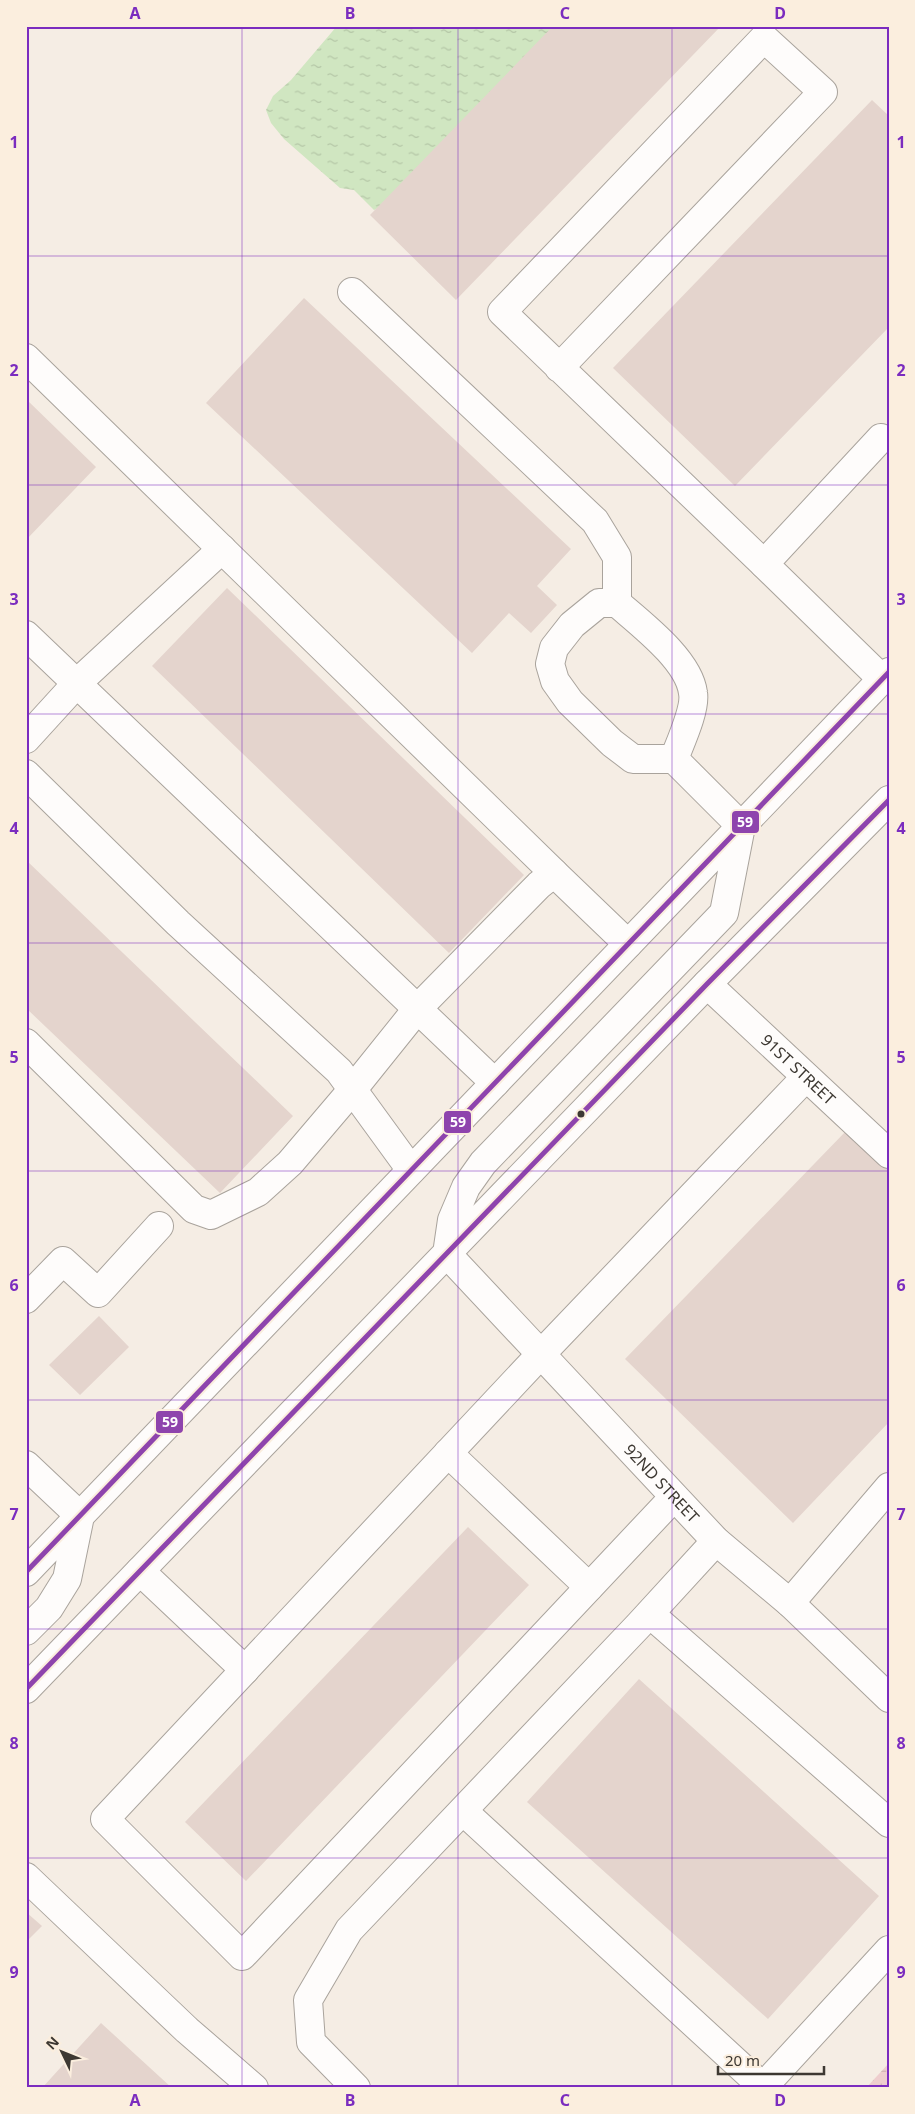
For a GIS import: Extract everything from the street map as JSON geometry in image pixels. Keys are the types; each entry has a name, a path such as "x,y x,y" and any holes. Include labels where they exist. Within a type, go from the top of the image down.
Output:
{"main road":[{"path":"26,1572 886,676 764,564 559,368 502,312 764,38 823,92 559,368"},
{"path":"352,292 595,521 617,557 618,603"},
{"path":"26,358 628,944"},
{"path":"764,564 881,438"},
{"path":"26,739 77,683 222,549"},
{"path":"674,759 689,720 694,694 686,673 664,644 618,603 599,603 572,625 554,648 550,664 555,681 570,702 612,743 632,759 674,759 741,826"},
{"path":"26,635 495,1082"},
{"path":"26,774 178,923 339,1071 411,1170"},
{"path":"26,1689 707,984 889,800"},
{"path":"447,1254 452,1220 466,1187 482,1163 724,913 741,826"},
{"path":"26,1043 194,1209 211,1215 258,1192 300,1153 418,1008 539,885 554,873"},
{"name":"91ST STREET","path":"707,984 889,1154"},
{"path":"674,1497 242,1956 105,1819 541,1354 806,1078"},
{"path":"26,1299 63,1261 98,1293 159,1226"},
{"name":"92ND STREET","path":"447,1254 716,1541 790,1603 889,1698"},
{"path":"448,1454 589,1587"},
{"path":"26,1465 80,1516"},
{"path":"790,1603 889,1487"},
{"path":"26,1631 48,1608 67,1579 80,1516"},
{"path":"356,2088 311,2042 308,2000 349,1930 650,1614 716,1541"},
{"path":"140,1571 245,1670"},
{"path":"650,1614 889,1823"},
{"path":"463,1811 763,2088 889,1950"},
{"path":"26,1877 187,2030 254,2088"}],"green space":[{"path":"889,2063 889,2088 866,2088"}],"water":[{"path":"337,26 558,26 391,202 374,210 354,190 340,188 284,139 271,123 266,110 273,96 291,80"}],"building":[{"path":"553,26 721,26 456,300 370,215"},
{"path":"872,100 889,116 889,327 735,486 613,368"},
{"path":"304,298 571,549 537,586 557,605 531,633 509,613 472,653 206,403"},
{"path":"26,399 96,467 26,540"},
{"path":"227,588 524,875 449,953 152,666"},
{"path":"26,860 293,1116 220,1193 26,1008"},
{"path":"846,1131 889,1170 889,1422 793,1523 625,1359"},
{"path":"99,1316 129,1347 80,1395 49,1365"},
{"path":"468,1527 529,1585 246,1881 185,1822"},
{"path":"639,1679 879,1896 768,2019 527,1802"},
{"path":"26,1912 42,1926 26,1942"},
{"path":"101,2023 172,2088 42,2088"}],"transit line":[{"name":"59","path":"26,1572 889,672"},
{"name":"59","path":"26,1689 707,984 889,800"}]}
